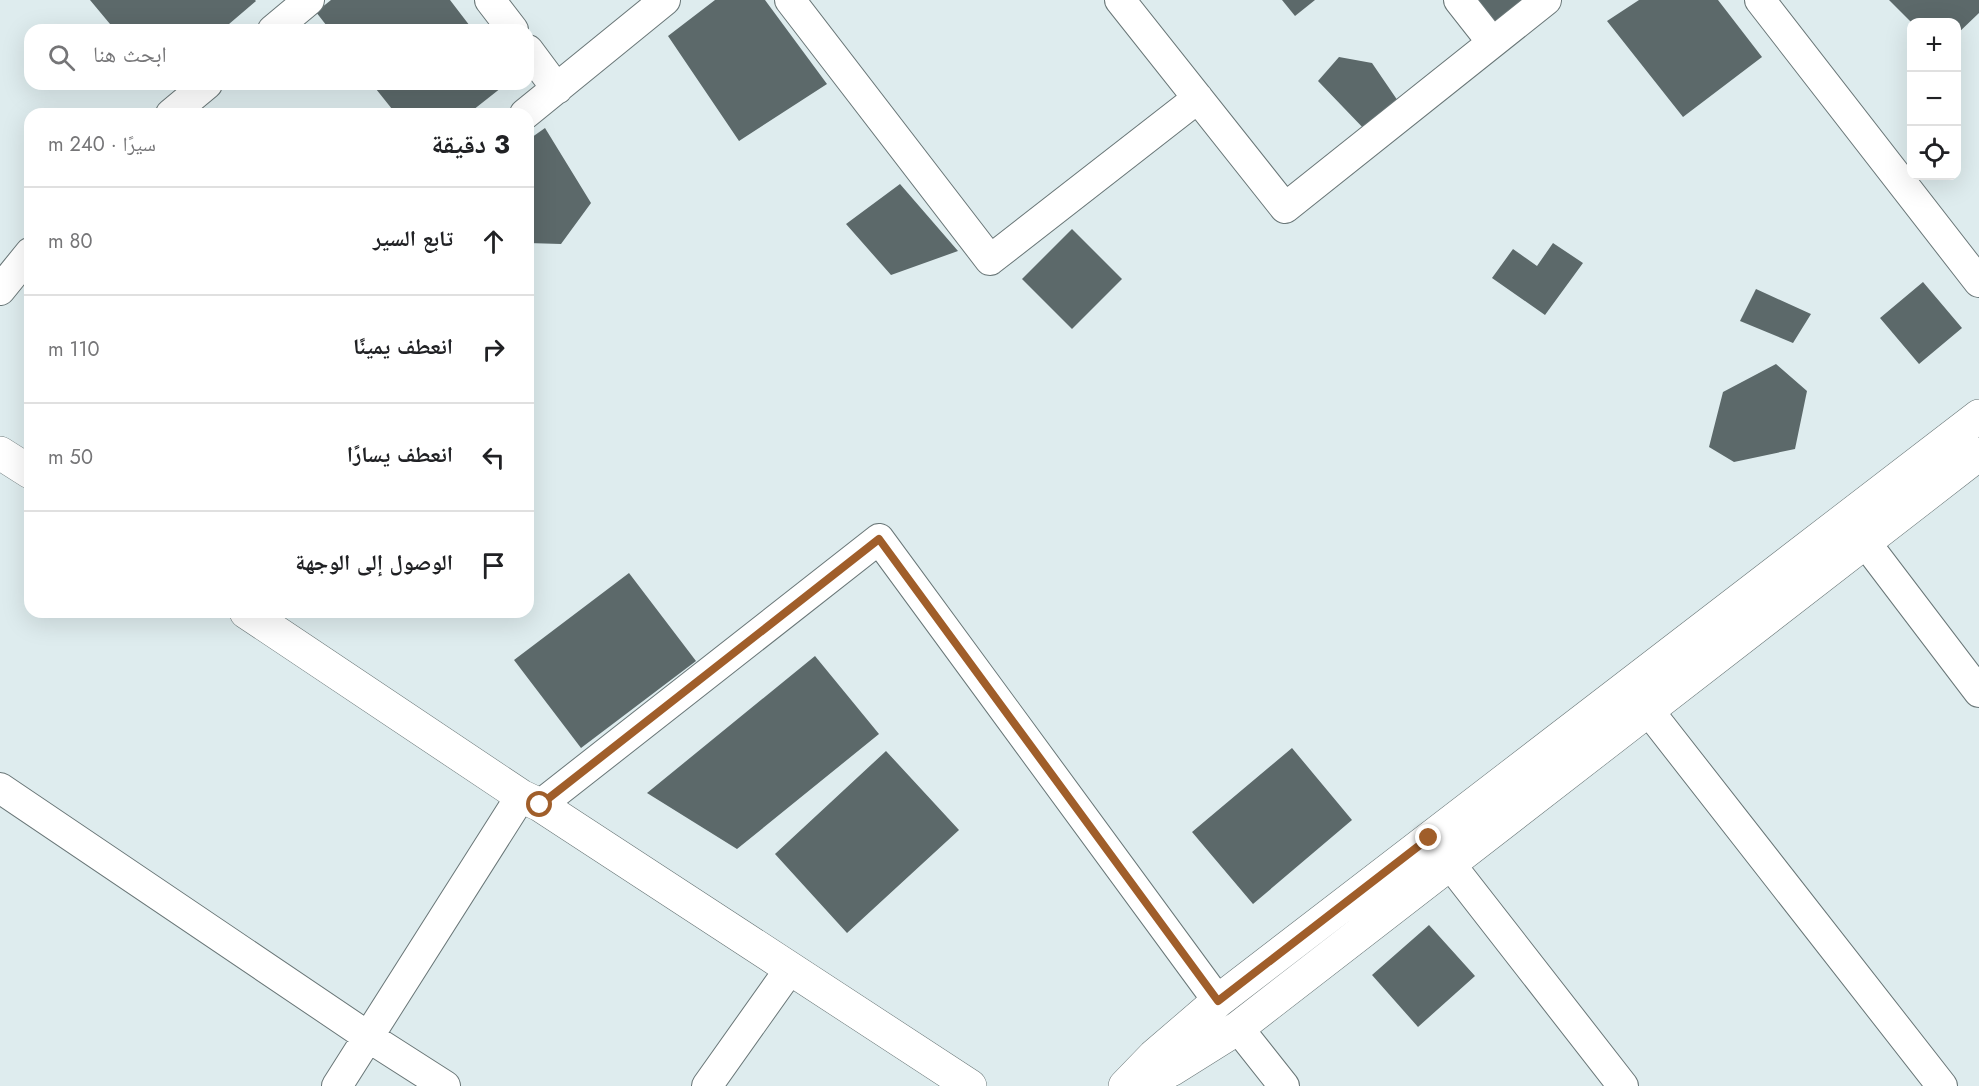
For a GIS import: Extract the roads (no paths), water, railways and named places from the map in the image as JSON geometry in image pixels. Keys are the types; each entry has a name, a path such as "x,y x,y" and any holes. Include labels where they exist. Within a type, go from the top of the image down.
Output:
{"street":[{"path":"280,24 309,0"},
{"path":"490,0 508,24"},
{"path":"533,108 665,0"},
{"path":"790,0 990,260 1198,98"},
{"path":"1120,0 1285,208 1546,0"},
{"path":"1459,0 1492,42"},
{"path":"1760,0 1979,282"},
{"path":"534,58 557,89"},
{"path":"178,108 200,90"},
{"path":"0,290 24,260"},
{"path":"1125,1086 1154,1056 1218,1001 1979,416"},
{"path":"0,453 24,468"},
{"path":"1135,1086 1171,1070 1238,1028 1979,454"},
{"path":"337,1086 530,801 879,539 1218,1001"},
{"path":"1865,542 1979,692"},
{"path":"255,618 530,801 970,1086"},
{"path":"1648,710 1942,1086"},
{"path":"0,788 370,1038 445,1086"},
{"path":"1449,864 1623,1086"},
{"path":"707,1086 790,969"},
{"path":"1238,1028 1284,1086"}]}
